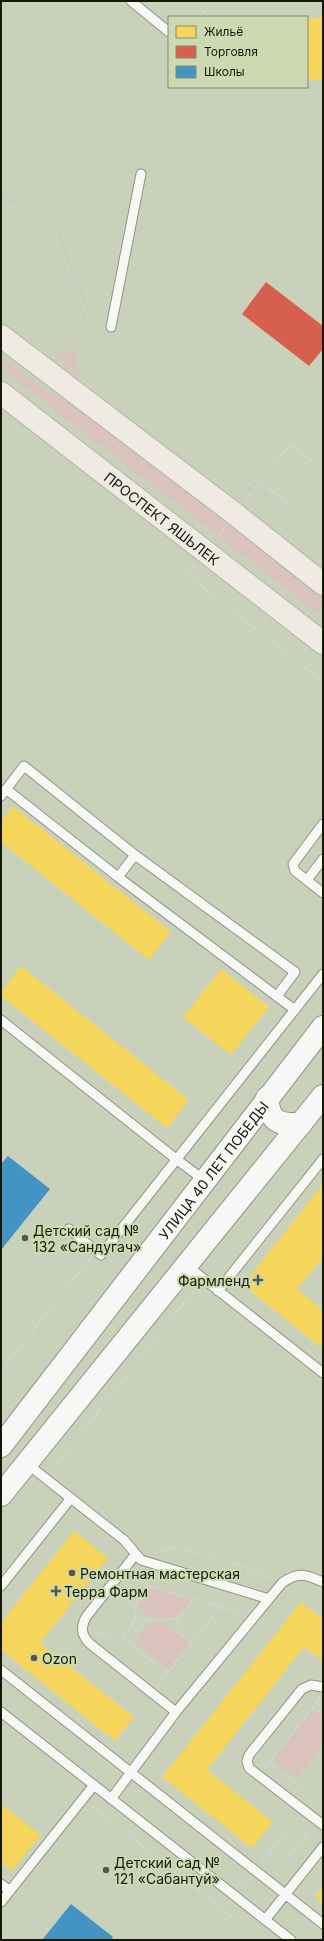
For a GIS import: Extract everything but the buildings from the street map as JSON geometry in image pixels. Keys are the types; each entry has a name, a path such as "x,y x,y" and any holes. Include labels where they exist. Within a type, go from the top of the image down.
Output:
{"main road":[{"path":"1,336 323,584"},
{"name":"ПРОСПЕКТ ЯШЬЛЕК","path":"1,393 323,643"}],"street":[{"name":"УЛИЦА 40 ЛЕТ ПОБЕДЫ","path":"4,1437 323,1027"},
{"path":"1,1495 323,1096"},
{"path":"267,1098 269,1113 277,1122 287,1125 301,1124"}],"lane":[{"path":"130,1 168,31"},
{"path":"111,327 140,174"},
{"path":"277,996 295,972 134,855 24,766 4,792 295,1010"},
{"path":"323,824 293,864 295,870 323,893"},
{"path":"118,877 134,855"},
{"path":"307,880 323,859"},
{"path":"69,1229 102,1255 323,974"},
{"path":"1,1020 176,1160 204,1180"},
{"path":"218,1290 323,1159"},
{"path":"186,1265 323,1373"},
{"path":"26,1463 124,1540 135,1555 147,1563 269,1599"},
{"path":"1,1586 71,1498"},
{"path":"135,1555 86,1618 83,1623 82,1631 84,1637 89,1643 176,1712"},
{"path":"111,1799 176,1712 280,1585 289,1578 304,1574 323,1582"},
{"path":"1,1670 323,1924"},
{"path":"320,1823 259,1775 248,1764 249,1755 302,1689 311,1685 323,1687"},
{"path":"1,1712 291,1940"},
{"path":"1,1902 94,1785"},
{"path":"266,1920 323,1847"},
{"path":"1,1884 10,1891"}],"path":[{"path":"201,16 213,1"},
{"path":"246,500 291,444 323,470"},
{"path":"261,482 291,505"},
{"path":"188,575 323,682"},
{"path":"46,1478 204,1279"},
{"path":"135,1555 175,1548 183,1549 250,1569 280,1585"},
{"path":"125,1568 149,1586 254,1617"},
{"path":"136,1617 134,1609 135,1604 149,1586"},
{"path":"192,1643 179,1630 178,1620 193,1599"},
{"path":"152,1693 220,1607"},
{"path":"136,1617 142,1618 144,1621 178,1620"},
{"path":"122,1637 132,1626 132,1622 136,1617"},
{"path":"132,1626 136,1630 142,1629 144,1621"},
{"path":"82,1631 122,1637 168,1673"},
{"path":"259,1775 323,1694"},
{"path":"311,1709 323,1711"},
{"path":"269,1763 314,1797"},
{"path":"83,1799 239,1922"},
{"path":"235,1896 304,1810"},
{"path":"269,1882 320,1823"}],"shaded area":[{"path":"77,349 76,358 78,375 54,355"},
{"path":"1,356 43,389 82,409 323,595 323,617 1,368"},
{"path":"151,1588 191,1600 177,1618 150,1617 137,1606"},
{"path":"164,1623 189,1643 168,1669 134,1642 148,1624"},
{"path":"311,1711 323,1713 323,1745 297,1778 273,1759"}],"tram line":[{"path":"1,193 18,196 34,204 47,216 57,230 83,298 104,343 116,364 145,401 323,537"},
{"path":"1,200 23,206 41,222 50,234 91,333 123,389 140,407 254,491 323,546"}],"place":[{"name":"Детский сад № 132 «Сандугач»","path":"25,1238"},
{"name":"Фармленд","path":"258,1280"},
{"name":"Ремонтная мастерская","path":"72,1573"},
{"name":"Терра Фарм","path":"56,1591"},
{"name":"Ozon","path":"34,1658"},
{"name":"Детский сад № 121 «Сабантуй»","path":"106,1870"}]}
